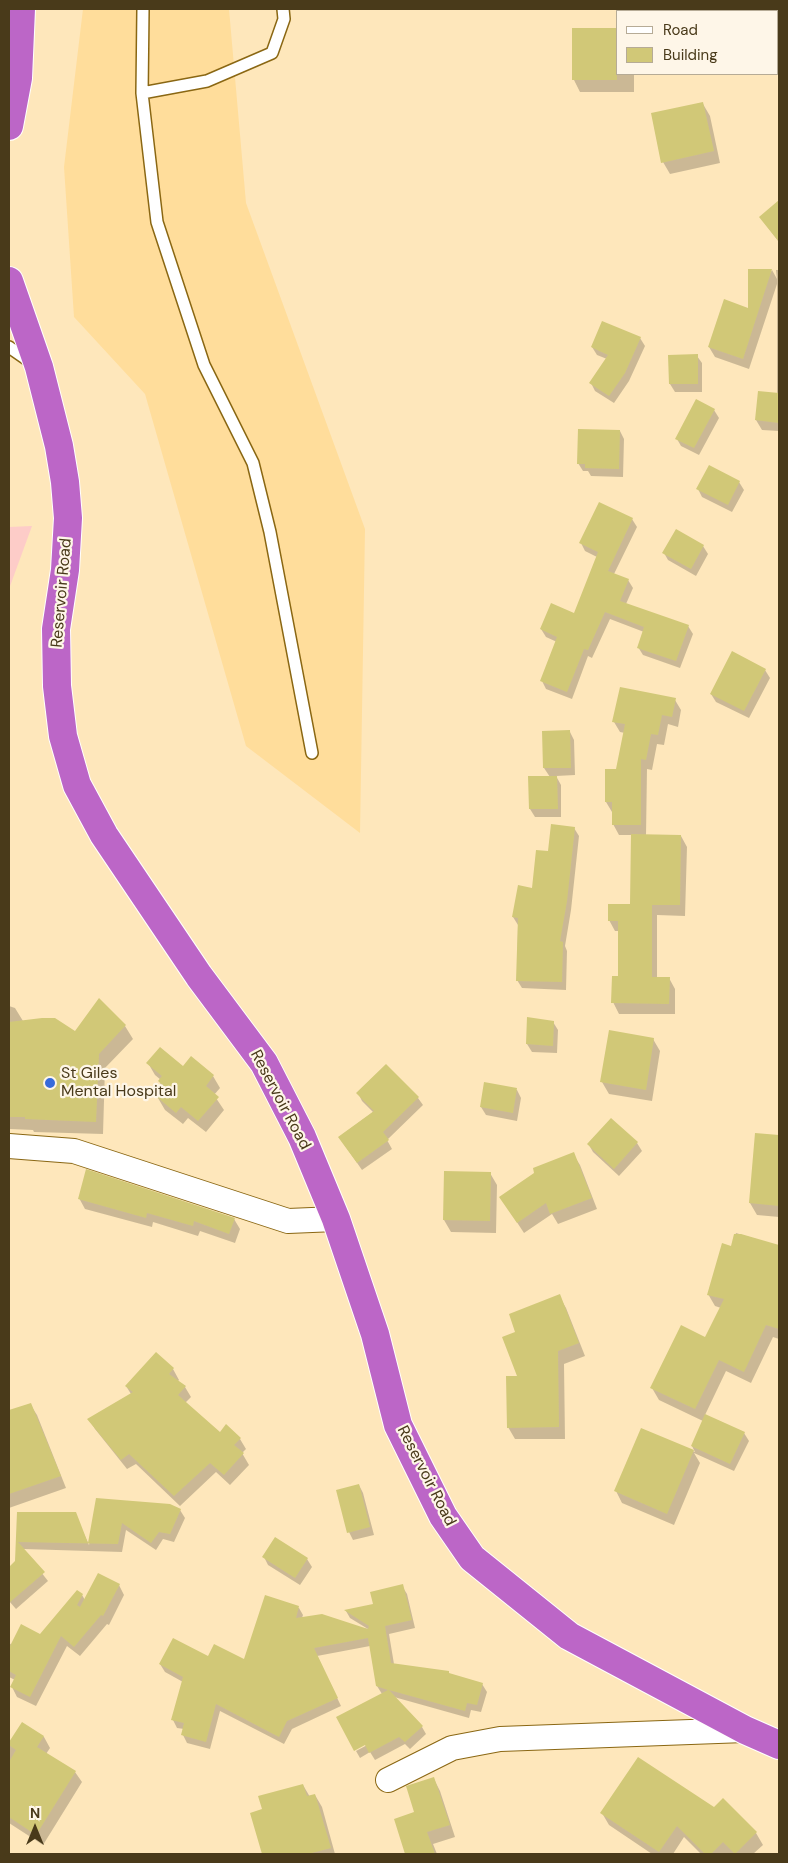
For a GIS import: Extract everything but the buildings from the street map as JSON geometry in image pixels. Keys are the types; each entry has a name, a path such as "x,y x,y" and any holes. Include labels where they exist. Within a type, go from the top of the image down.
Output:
{"highway":[{"path":"9,126 18,78 21,9"},
{"name":"Reservoir Road","path":"9,281 39,367 59,446 65,482 68,518 65,570 56,628 57,686 63,736 77,785 104,835 199,976 264,1063 302,1137 336,1219 375,1334 398,1425 443,1516 472,1558 568,1636 745,1730 779,1745"}],"street":[{"path":"9,1146 74,1151 288,1222 336,1219"},
{"path":"388,1780 452,1748 500,1739 745,1730"}],"lane":[{"path":"143,9 142,93 157,222 204,365 253,463 270,532 312,753"},
{"path":"142,93 207,81 272,53 284,19 283,9"},
{"path":"9,347 39,367"}],"shaded area":[{"path":"83,9 229,9 246,203 365,529 360,833 246,746 145,394 74,317 64,167"},
{"path":"32,526 9,589 9,527"}],"place":[{"name":"St Giles Mental Hospital","path":"50,1083"}]}
